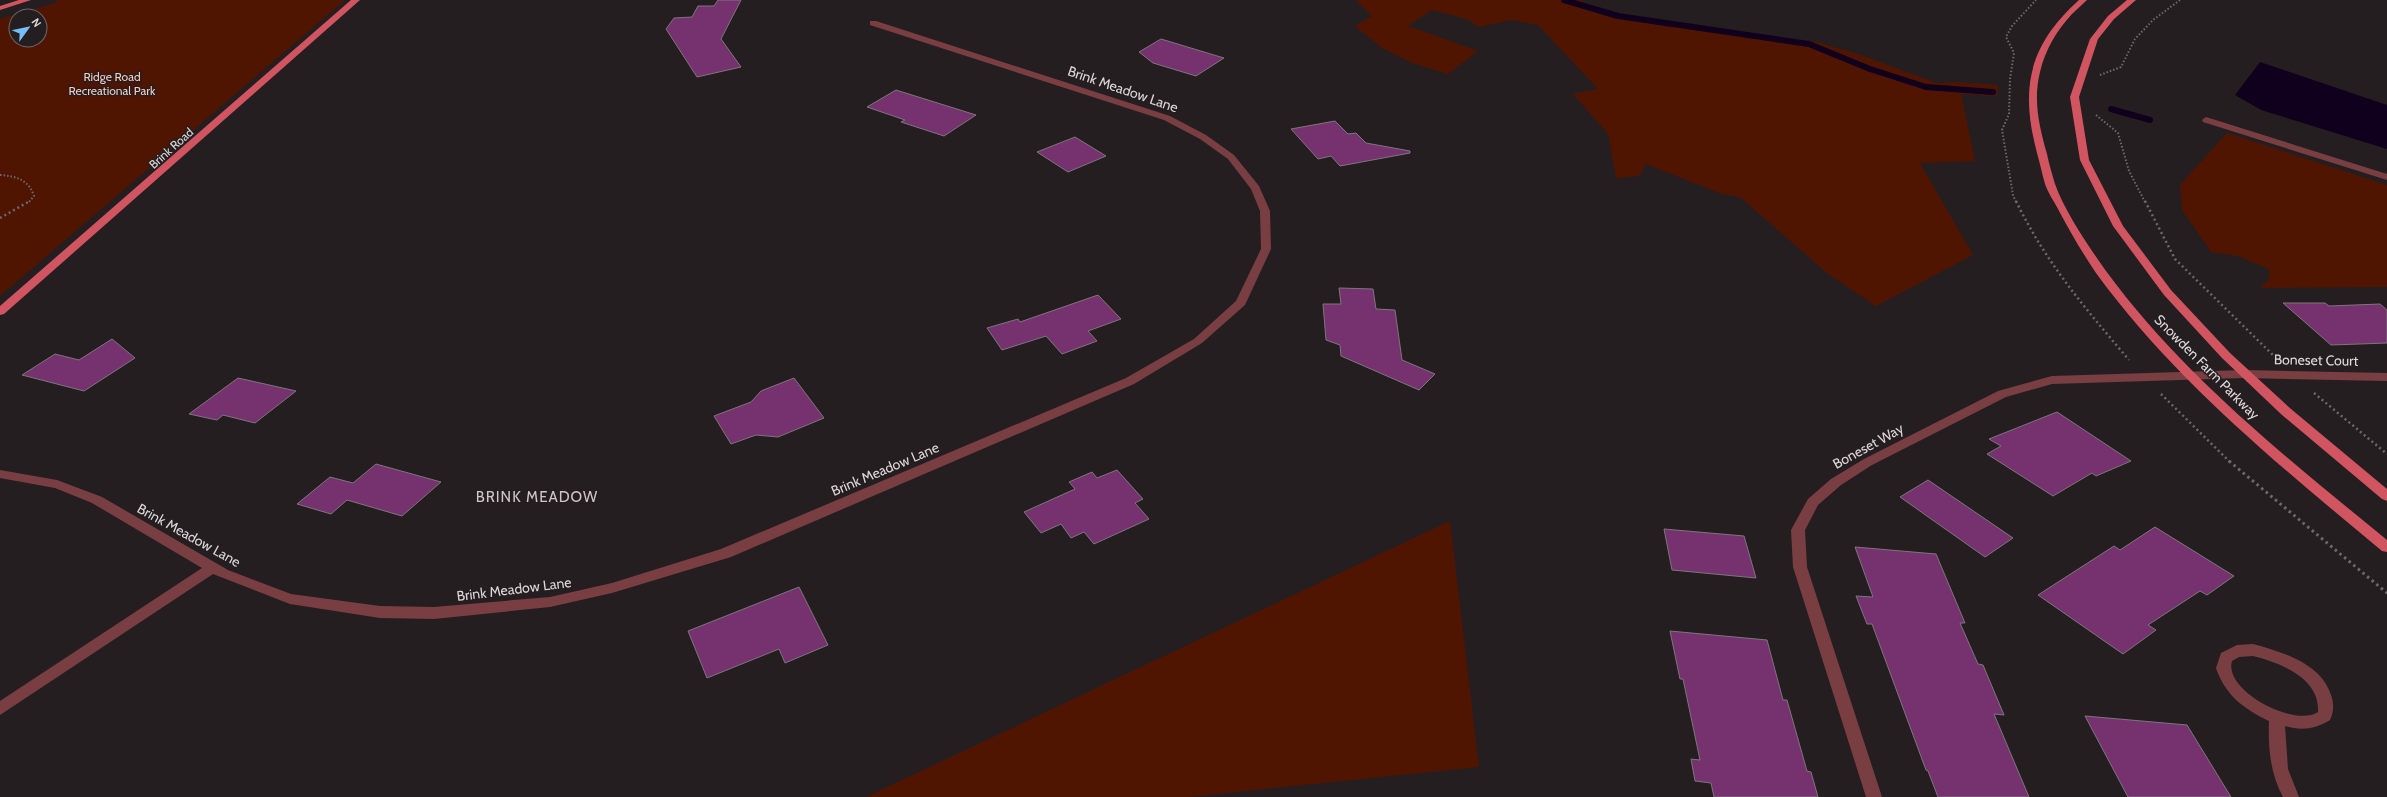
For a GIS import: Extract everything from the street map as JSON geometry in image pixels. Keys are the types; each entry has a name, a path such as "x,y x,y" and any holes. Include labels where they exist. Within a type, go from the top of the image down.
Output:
{"main road":[{"path":"0,8 27,0"},
{"name":"Brink Road","path":"0,312 67,255 356,0"},
{"name":"Snowden Farm Parkway","path":"2082,0 2054,28 2037,64 2031,104 2038,152 2057,202 2084,249 2142,325 2189,375 2254,434 2387,547"},
{"name":"Snowden Farm Parkway","path":"2132,0 2107,21 2086,52 2077,76 2074,116 2086,164 2108,210 2141,260 2181,309 2244,374 2332,453 2387,496"}],"street":[{"name":"Brink Meadow Lane","path":"0,474 57,484 97,500 223,574 290,598 380,612 434,613 550,602 612,588 726,553 1130,381 1198,341 1240,303 1266,249 1265,211 1256,188 1231,158 1203,136 1167,118 873,23"},
{"path":"2206,120 2387,177"},
{"name":"Boneset Way","path":"1874,797 1800,567 1798,530 1813,502 1836,482 1868,462 2002,394 2052,380 2244,374"},
{"name":"Boneset Court","path":"2244,374 2387,377"},
{"path":"0,709 212,568"},
{"path":"2237,651 2273,655 2293,664 2311,677 2323,691 2328,704 2326,715 2315,721 2297,722 2277,717 2256,707 2238,694 2226,680 2223,667 2226,657 2237,651"},
{"path":"2277,717 2276,744 2284,786 2291,797"}],"path":[{"path":"2098,77 2121,67 2135,39 2153,20 2180,0"},
{"path":"2093,111 2097,117 2118,133 2129,171 2175,260 2292,374 2387,454"},
{"path":"0,175 16,177 27,182 33,189 34,196 27,204 0,218"}],"green space":[{"name":"Ridge Road Recreational Park","path":"56,0 345,0 0,296 0,19 8,17 8,48 48,48 48,8 38,8 58,2"},
{"path":"1356,0 1582,0 1584,3 1618,16 1817,42 1861,55 1937,83 1954,82 1998,85 1997,96 1961,94 1975,161 1920,163 1973,255 1876,306 1828,274 1740,197 1722,194 1646,164 1639,176 1616,178 1608,134 1573,94 1598,89 1538,25 1512,20 1478,27 1469,20 1432,10 1408,26 1478,51 1448,74 1412,63 1382,48 1355,26 1372,16"},
{"path":"2227,133 2387,185 2387,287 2260,288 2269,279 2269,269 2238,256 2211,252 2182,210 2180,185"},
{"path":"1450,521 1479,767 1188,797 866,797"}],"shaded area":[{"path":"2260,62 2387,105 2387,149 2261,110 2235,95"}],"building":[{"path":"718,0 741,0 721,39 741,67 697,77 666,29 674,18 692,17 698,6 714,6"},
{"path":"1161,39 1224,58 1196,76 1153,63 1139,52"},
{"path":"896,90 976,115 944,136 901,122 905,120 867,107"},
{"path":"1335,121 1348,134 1356,133 1366,143 1410,151 1410,153 1340,166 1331,156 1318,159 1291,129"},
{"path":"1075,137 1106,156 1068,172 1037,152"},
{"path":"1339,288 1373,289 1376,309 1395,310 1402,360 1435,374 1419,390 1341,356 1340,345 1326,340 1323,304 1341,304"},
{"path":"1098,295 1121,319 1088,331 1097,341 1062,354 1046,336 1002,350 987,328 1018,319 1020,322"},
{"path":"2283,303 2325,303 2329,306 2380,304 2387,310 2387,343 2331,345"},
{"path":"112,339 135,358 84,391 22,375 55,354 79,360"},
{"path":"238,378 296,391 255,423 223,415 217,420 189,414"},
{"path":"794,378 824,418 778,437 756,435 731,444 714,416 751,402 761,391"},
{"path":"2057,412 2131,461 2096,476 2092,473 2053,496 1987,454 2001,446 1989,439"},
{"path":"376,464 441,482 402,516 347,500 331,514 297,504 330,477 353,483"},
{"path":"1117,470 1143,499 1135,503 1149,519 1094,544 1084,532 1071,538 1061,524 1041,533 1024,512 1075,489 1069,482 1092,472 1097,478"},
{"path":"1928,480 2013,538 1985,557 1900,497"},
{"path":"2155,527 2234,576 2207,595 2200,591 2148,625 2156,630 2123,654 2038,595 2114,546 2120,550"},
{"path":"1664,529 1744,536 1756,578 1672,570"},
{"path":"1855,547 1936,554 1965,623 1960,623 1978,664 1983,665 2004,715 1994,714 2029,797 1938,797 1928,771 1926,770 1872,624 1867,624 1856,596 1873,597"},
{"path":"799,587 828,645 785,663 779,649 707,678 688,631"},
{"path":"1670,631 1767,640 1783,700 1787,700 1807,771 1811,772 1818,797 1714,797 1711,783 1695,781 1691,759 1700,760 1683,679 1680,679"},
{"path":"2085,716 2187,725 2231,797 2128,797"}],"waterway":[{"path":"1564,0 1618,16 1809,44 1870,69 1926,87 1993,92"},
{"path":"2111,109 2150,120"}],"district":[{"name":"BRINK MEADOW","path":"537,497"}]}
